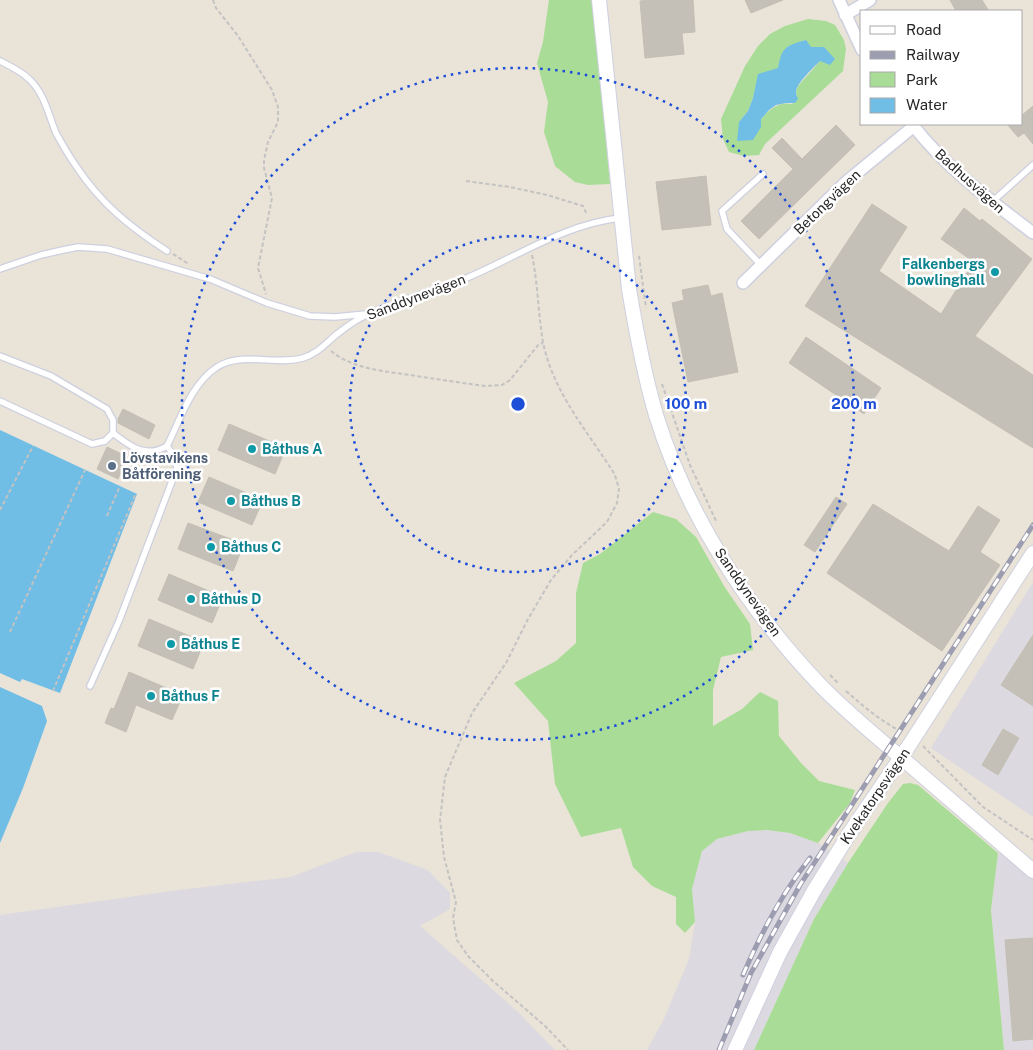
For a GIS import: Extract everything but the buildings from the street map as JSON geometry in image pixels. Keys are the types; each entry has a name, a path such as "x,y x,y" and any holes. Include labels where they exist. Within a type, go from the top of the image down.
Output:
{"street":[{"name":"Sanddynevägen","path":"599,0 629,289 635,327 657,416 693,506 732,573 768,624 800,663 824,688 901,757 1033,871"},
{"path":"839,0 860,46"},
{"path":"845,15 870,0"},
{"name":"Badhusvägen","path":"913,125 943,158 992,202 1033,234"},
{"name":"Betongvägen","path":"743,283 846,182 913,125"},
{"name":"Kvekatorpsvägen","path":"735,1050 780,952 795,924 851,832 1033,553"}],"lane":[{"path":"0,61 18,70 37,87 43,96 57,134 67,152 98,196 116,215 167,251"},
{"path":"992,202 1033,165"},
{"path":"761,265 727,229 722,211 763,174"},
{"name":"Sanddynevägen","path":"167,446 196,389 210,372 219,366 242,360 304,358 314,354 337,334 368,314 468,278 590,222 622,217"},
{"path":"0,269 41,255 78,247 107,248 210,279 267,303 310,316 335,317 368,314"},
{"path":"0,356 51,376 107,409 113,420 113,433 105,441 92,444 0,401"},
{"path":"90,686 120,621 177,468 174,456 167,446 159,451 145,452 126,443 113,433"}],"path":[{"path":"213,0 216,8 238,36 272,90 278,108 278,122 268,142 264,160 264,168 272,198 258,268 268,299 267,303"},
{"path":"466,181 510,187 579,204 583,206 590,222"},
{"path":"531,248 543,343 563,396 615,476 619,489 617,504 607,522 572,555 551,580 528,619 506,663 472,713 445,778 440,820 444,857 456,902 453,918 458,940 468,956 493,982 545,1026 568,1050"},
{"path":"638,250 646,309"},
{"path":"167,251 187,262 185,271"},
{"path":"326,344 331,352 340,358 376,370 486,386 502,385 510,380 538,344 543,343"},
{"path":"660,377 690,465 717,523"},
{"path":"0,510 33,446"},
{"path":"10,632 85,470"},
{"path":"107,516 120,486"},
{"path":"53,691 136,493"}],"shaded area":[{"path":"1033,582 1033,817 931,748"},
{"path":"767,830 790,833 818,843 848,863 814,919 754,1050 647,1050 664,1019 689,959 695,922 692,889 702,850 717,839 748,831"},
{"path":"356,852 378,852 428,870 450,893 450,909 420,926 517,1011 555,1050 0,1050 0,915 179,890 291,877"},
{"path":"998,853 1033,864 1033,1050 1004,1050 991,910"}],"green space":[{"path":"549,0 593,0 610,184 588,185 575,182 555,166 544,132 548,102 537,63 543,42"},
{"path":"808,19 826,21 835,25 844,40 846,49 843,71 765,144 759,155 744,156 729,152 723,139 721,119 745,66 758,46 770,34 785,26","holes":["805,40 820,61 798,86 796,91 797,99 792,104 778,105 761,119 739,122 748,111 753,98 778,68 787,47"]},
{"path":"653,512 676,519 696,537 724,586 750,624 753,650 721,657 713,690 713,726 742,709 760,692 778,701 779,736 801,763 819,781 855,790 850,803 818,843 790,833 767,830 748,831 717,839 702,851 692,889 695,922 685,933 676,924 676,897 652,886 633,867 621,828 581,837 555,784 548,721 514,683 556,661 576,643 576,593 583,563 600,554"},
{"path":"903,784 918,785 998,853 991,910 1004,1050 754,1050 814,919 888,803"}],"water":[{"path":"806,40 811,47 824,47 835,59 830,65 820,61 806,75 797,88 798,99 795,103 776,105 769,110 761,119 761,127 753,140 737,141 739,122 748,111 758,74 778,68 783,51 786,48"},
{"path":"0,430 137,494 60,693 22,679 20,682 0,673"},
{"path":"0,687 42,706 47,721 23,788 0,843"}],"railway":[{"path":"719,1050 751,973 800,885 1033,525"},
{"path":"743,975 773,914 790,885 810,858"}],"place":[{"name":"Falkenbergs bowlinghall","path":"995,272"},
{"name":"Båthus A","path":"252,449"},
{"name":"Lövstavikens Båtförening","path":"112,466"},
{"name":"Båthus B","path":"231,501"},
{"name":"Båthus C","path":"211,547"},
{"name":"Båthus D","path":"191,599"},
{"name":"Båthus E","path":"171,644"},
{"name":"Båthus F","path":"151,696"}]}
